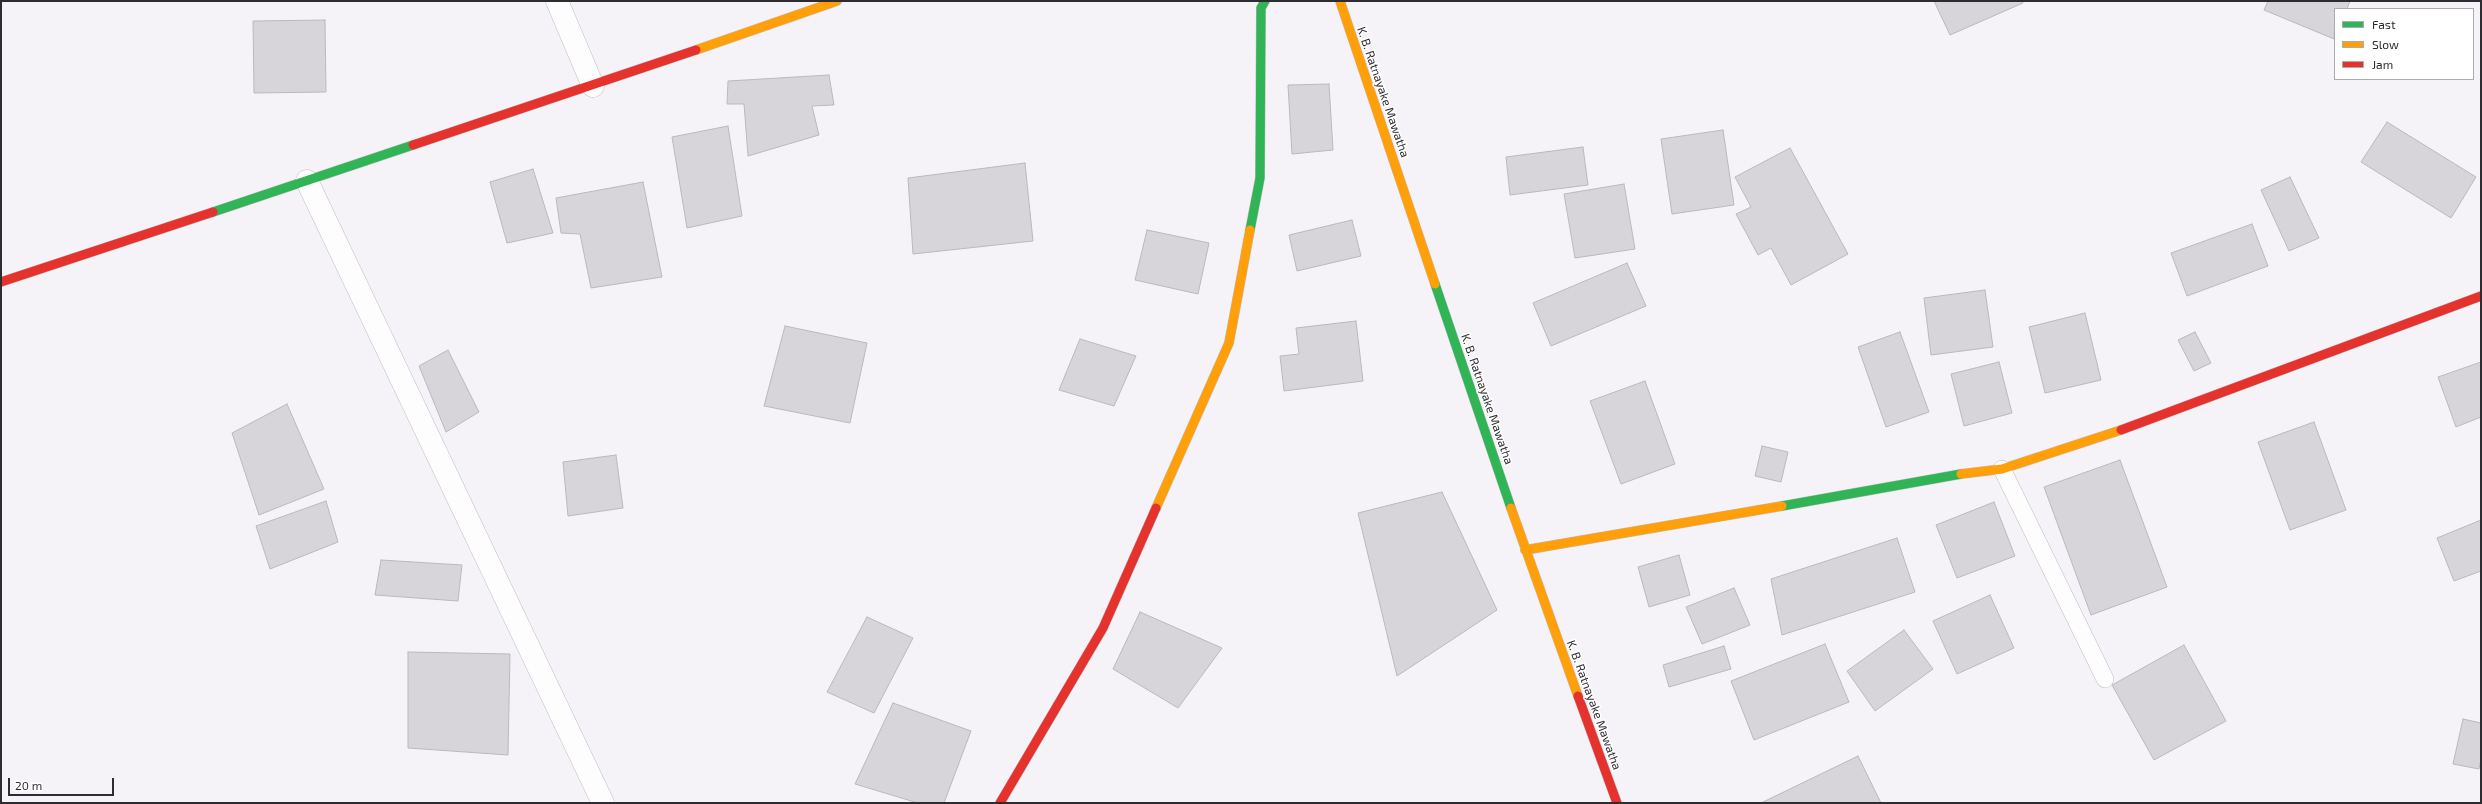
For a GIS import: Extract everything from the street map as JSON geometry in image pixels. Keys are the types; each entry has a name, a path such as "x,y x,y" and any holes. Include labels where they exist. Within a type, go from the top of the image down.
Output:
{"main road":[{"path":"1,282 593,86 837,1"},
{"path":"1000,803 1103,628 1229,343 1260,178 1261,8 1265,1"},
{"name":"K. B. Ratnayake Mawatha","path":"1340,1 1525,550 1618,803"},
{"path":"1525,550 1695,522 1944,476 2002,469 2086,443 2481,296"}],"street":[{"path":"557,1 593,86"},
{"path":"307,181 603,803"}],"lane":[{"path":"2002,469 2105,679"}],"building":[{"path":"1934,1 2022,1 2023,3 1950,35"},
{"path":"2268,1 2350,1 2347,8 2334,8 2334,39 2264,10"},
{"path":"325,20 326,92 254,93 253,21"},
{"path":"829,75 834,105 812,106 819,135 748,156 744,104 727,104 728,81"},
{"path":"1329,84 1333,150 1292,154 1288,85"},
{"path":"2387,122 2476,177 2451,218 2361,162"},
{"path":"728,126 742,216 687,228 672,137"},
{"path":"1723,130 1734,205 1672,214 1661,139"},
{"path":"1583,147 1588,185 1510,195 1506,157"},
{"path":"1790,148 1848,254 1791,285 1771,248 1758,255 1736,214 1751,207 1735,177"},
{"path":"1025,163 1033,241 913,254 908,178"},
{"path":"533,169 553,233 507,243 490,182"},
{"path":"2290,177 2319,238 2289,251 2261,190"},
{"path":"643,182 662,277 591,288 580,234 561,233 556,198"},
{"path":"1624,184 1635,249 1575,258 1564,194"},
{"path":"1352,220 1361,256 1297,271 1289,235"},
{"path":"2252,224 2268,266 2187,296 2171,253"},
{"path":"1147,230 1209,243 1198,294 1135,280"},
{"path":"1627,263 1646,306 1551,346 1533,303"},
{"path":"1985,290 1993,347 1931,355 1924,298"},
{"path":"2085,313 2101,380 2045,393 2029,327"},
{"path":"1356,321 1363,381 1284,391 1280,356 1299,354 1296,328"},
{"path":"785,326 867,343 850,423 764,406"},
{"path":"1900,332 1929,412 1886,427 1858,347"},
{"path":"2195,332 2211,363 2194,371 2178,340"},
{"path":"1080,339 1136,356 1114,406 1059,390"},
{"path":"448,350 479,412 446,432 419,366"},
{"path":"1999,362 2012,413 1964,426 1951,374"},
{"path":"2481,362 2481,417 2456,427 2438,377"},
{"path":"1645,381 1675,464 1621,484 1590,401"},
{"path":"287,404 324,489 259,515 232,433"},
{"path":"2314,422 2346,510 2290,530 2258,442"},
{"path":"1762,446 1788,452 1781,482 1755,476"},
{"path":"616,455 623,508 568,516 563,462"},
{"path":"2120,460 2167,587 2091,615 2044,487"},
{"path":"1442,492 1497,610 1397,676 1358,513"},
{"path":"326,501 338,542 270,569 256,526"},
{"path":"1994,502 2015,556 1957,578 1936,525"},
{"path":"2481,520 2481,571 2454,581 2437,538"},
{"path":"1897,538 1915,592 1782,635 1771,579"},
{"path":"1679,555 1690,595 1649,607 1638,567"},
{"path":"381,560 462,565 458,601 375,595"},
{"path":"1734,588 1750,625 1702,644 1686,607"},
{"path":"1990,595 2014,648 1957,674 1933,621"},
{"path":"1140,612 1222,648 1178,708 1113,669"},
{"path":"867,617 913,638 874,713 827,692"},
{"path":"1904,630 1933,669 1875,711 1847,671"},
{"path":"1825,644 1849,702 1754,740 1731,681"},
{"path":"2184,645 2226,721 2154,760 2112,685"},
{"path":"1724,646 1731,669 1669,687 1663,665"},
{"path":"408,652 510,654 508,755 408,748"},
{"path":"893,703 971,731 944,803 918,803 855,784"},
{"path":"2463,719 2481,723 2481,759 2479,769 2453,764"},
{"path":"1858,756 1881,803 1761,803"}],"traffic: fast":[{"path":"1250,230 1260,178 1261,8 1265,1"},
{"path":"213,212 413,145"},
{"path":"1435,284 1511,508"},
{"path":"1782,506 1961,474"}],"traffic: slow":[{"path":"696,50 837,1"},
{"path":"1340,1 1435,284"},
{"path":"1156,508 1229,343 1250,230"},
{"path":"1961,474 2002,469 2121,430"},
{"path":"1525,550 1782,506"},
{"path":"1511,508 1578,696"}],"traffic: jam":[{"path":"413,145 696,50"},
{"path":"1,282 213,212"},
{"path":"2121,430 2481,296"},
{"path":"1000,803 1103,628 1156,508"},
{"path":"1578,696 1617,803"}]}
